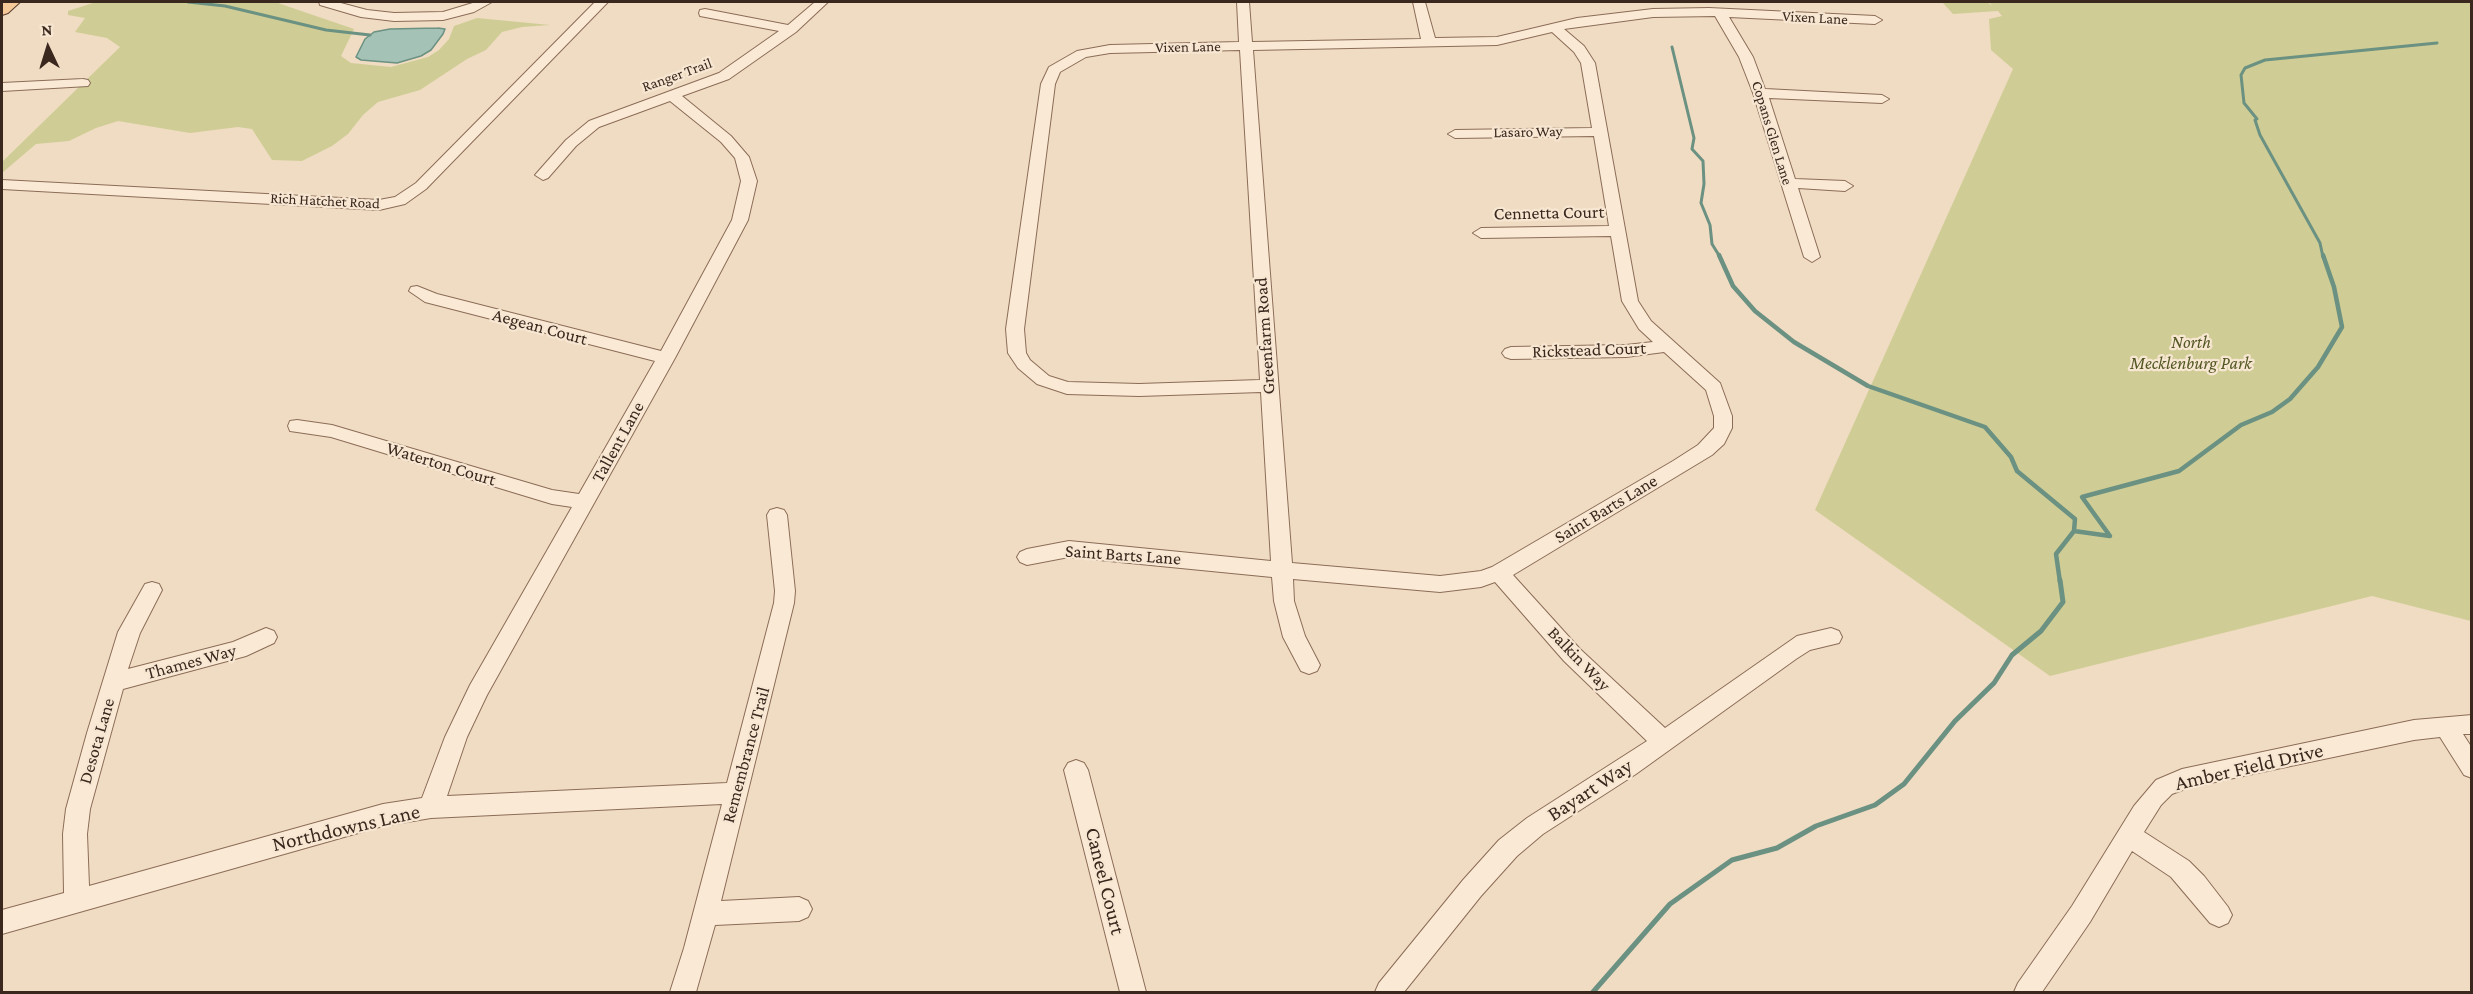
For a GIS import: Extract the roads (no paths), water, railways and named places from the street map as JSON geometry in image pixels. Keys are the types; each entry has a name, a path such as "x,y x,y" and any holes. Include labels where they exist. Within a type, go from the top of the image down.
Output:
{"main road":[{"path":"2,10 12,2"}],"street":[{"path":"329,4 366,14 402,17 443,15 486,2"},
{"name":"Rich Hatchet Road","path":"2,185 378,205 400,201 421,186 602,2"},
{"name":"Ranger Trail","path":"543,175 571,143 594,124 724,76 791,29 822,2"},
{"name":"Greenfarm Road","path":"1243,2 1282,568 1287,616 1302,655 1309,665"},
{"path":"1419,2 1429,43"},
{"path":"1789,2 1800,18"},
{"name":"Vixen Lane","path":"1268,386 1139,390 1067,388 1054,385 1034,373 1021,358 1015,342 1048,84 1054,70 1069,59 1098,50 1497,41 1650,7 1800,18 1875,20"},
{"path":"705,13 791,29"},
{"name":"Copans Glen Lane","path":"1720,13 1746,57 1760,93 1812,257"},
{"name":"Saint Barts Lane","path":"1027,557 1069,549 1440,584 1482,579 1499,573 1680,466 1705,450 1717,439 1723,428 1723,416 1714,387 1707,378 1667,346 1646,325 1630,301 1593,81 1585,55 1554,27"},
{"path":"2,87 83,83"},
{"path":"1760,93 1882,99"},
{"name":"Tallent Lane","path":"431,807 456,737 478,691 666,358 740,220 749,182 742,157 726,139 672,96"},
{"name":"Lasaro Way","path":"1455,134 1602,132"},
{"path":"1787,183 1845,186"},
{"name":"Cennetta Court","path":"1481,233 1618,231"},
{"name":"Aegean Court","path":"417,291 431,298 666,358"},
{"name":"Rickstead Court","path":"1511,353 1626,351 1667,346"},
{"name":"Waterton Court","path":"297,426 332,431 552,497 584,502"},
{"name":"Remembrance Trail","path":"683,993 784,603 785,591 777,515"},
{"name":"Balkin Way","path":"1499,573 1572,655 1664,741"},
{"name":"Desota Lane","path":"77,900 75,834 78,809 98,733 132,626 152,590"},
{"name":"Thames Way","path":"114,682 238,650 266,637"},
{"name":"Bayart Way","path":"1388,993 1472,888 1508,848 1534,826 1628,767 1805,642 1831,637"},
{"name":"Amber Field Drive","path":"2027,993 2081,914 2152,798 2164,787 2182,780 2414,730 2472,724"},
{"path":"2445,726 2472,768"},
{"name":"Caneel Court","path":"1076,770 1133,993"},
{"name":"Northdowns Lane","path":"2,922 383,815 431,807 736,793"},
{"path":"2129,835 2180,869 2219,915"},
{"path":"705,915 799,909"}],"waterway":[{"path":"188,2 225,6 326,30 370,35"},
{"path":"2323,257 2320,243 2260,135 2255,120 2257,119 2244,103 2241,75 2245,68 2265,60 2437,43"},
{"path":"1672,47 1694,138 1692,149 1703,161 1704,184 1701,203 1710,225 1712,244 1720,256"},
{"path":"2074,531 2110,536 2082,497 2179,471 2241,425 2272,412 2290,399 2318,367 2342,327 2334,287 2323,255"},
{"path":"1720,256 1733,286 1755,311 1794,342 1868,386 1985,427 2011,457 2017,471 2075,519 2074,531"},
{"path":"2060,582 2056,554 2074,531"},
{"path":"1593,992 1670,904 1732,860 1777,848 1816,826 1875,805 1904,784 1955,721 1994,683 2012,655 2041,631 2063,602 2060,580"}],"park label":[{"name":"North Mecklenburg Park","path":"2191,352"}]}
